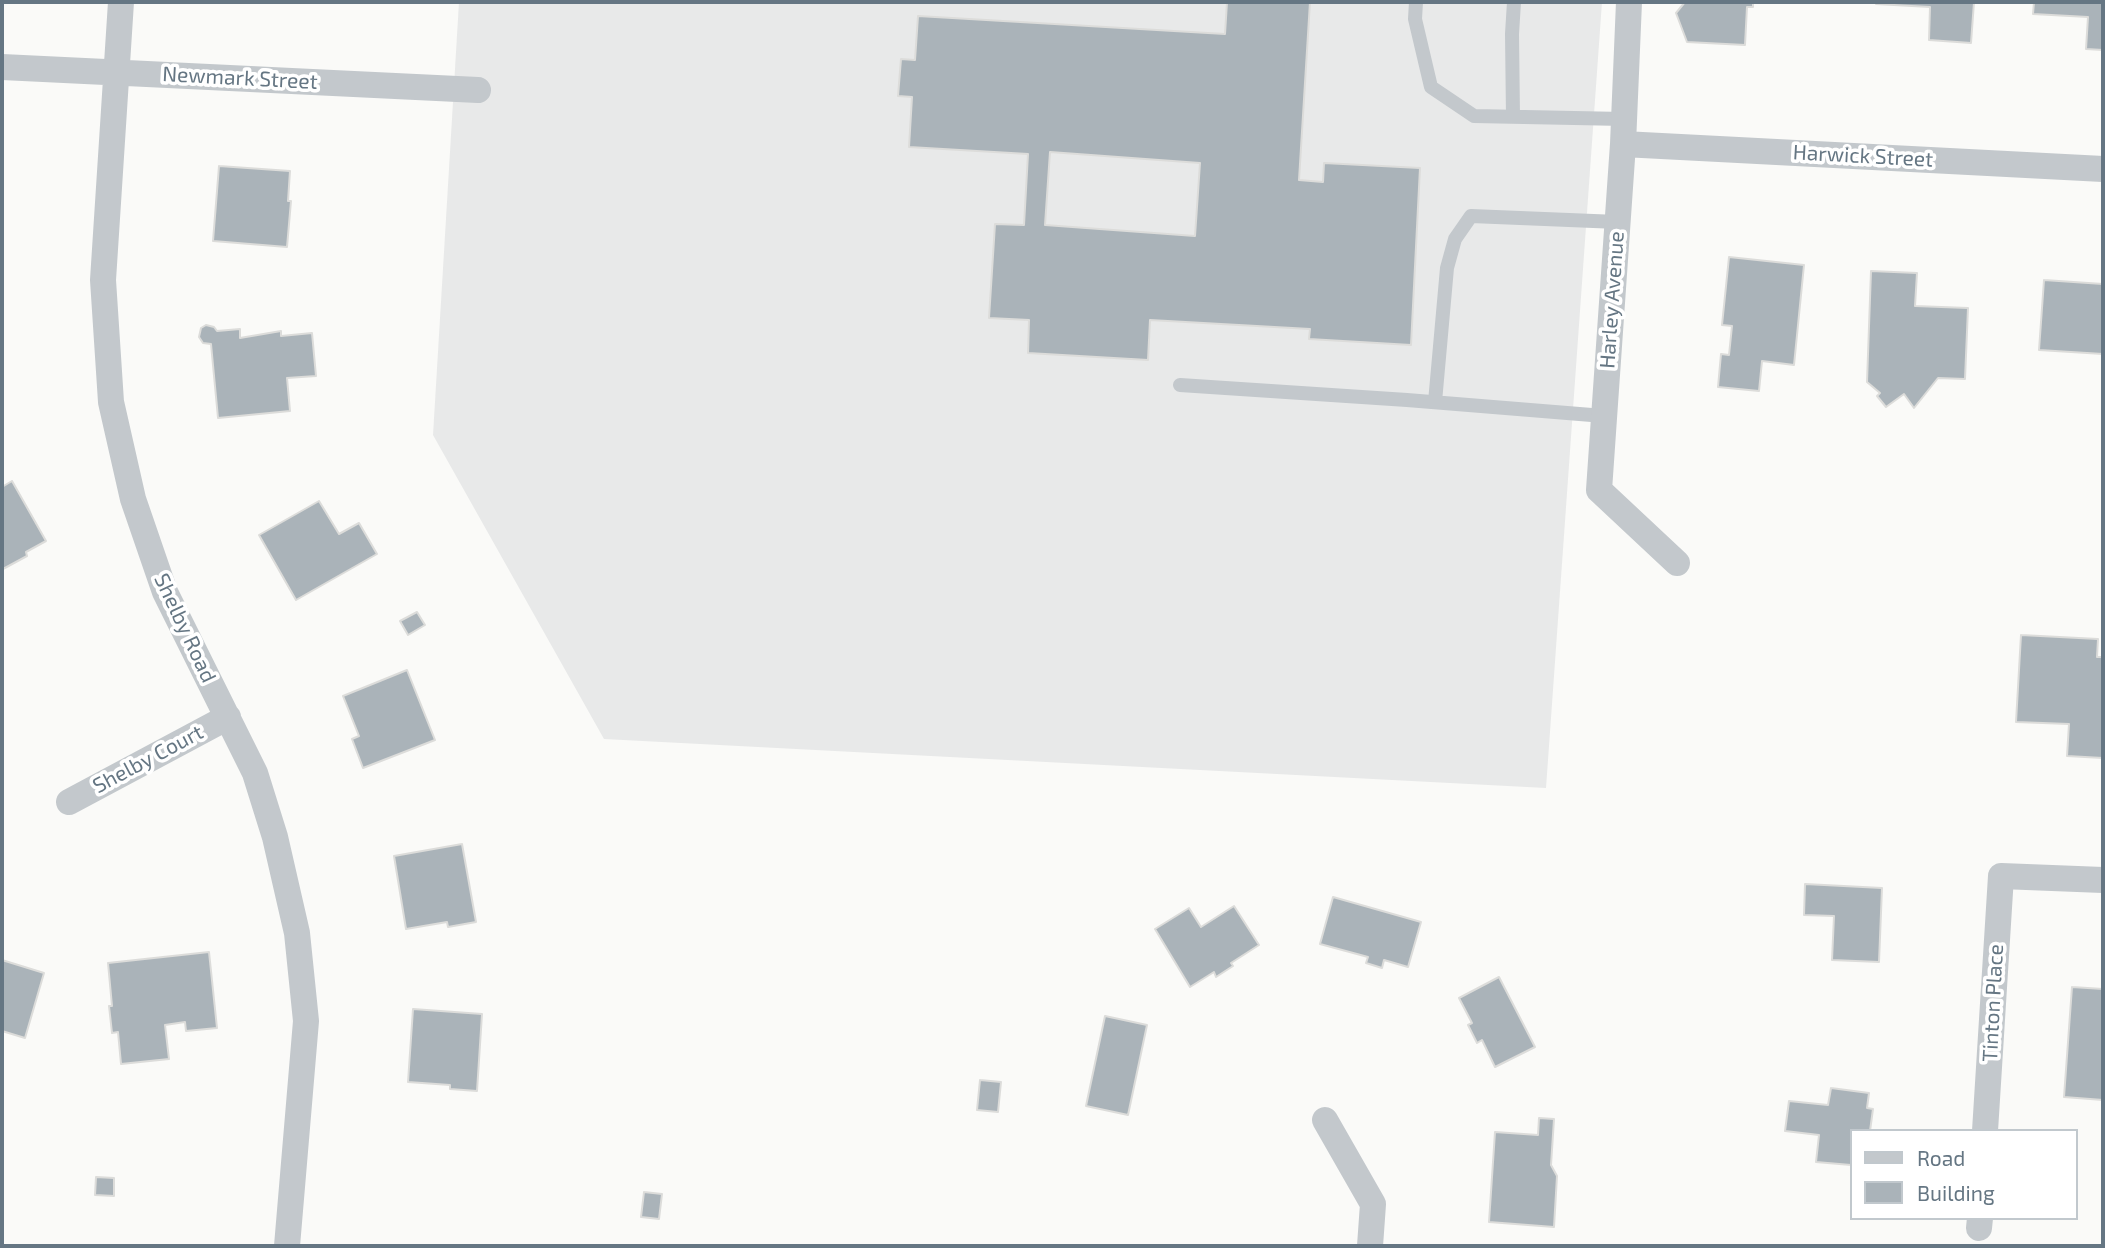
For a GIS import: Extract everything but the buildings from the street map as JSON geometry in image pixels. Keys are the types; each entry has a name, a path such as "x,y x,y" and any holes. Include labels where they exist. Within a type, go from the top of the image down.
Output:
{"street":[{"name":"Shelby Road","path":"121,2 103,280 111,402 133,499 165,592 255,773 275,837 297,933 306,1021 287,1246"},
{"name":"Harley Avenue","path":"1629,2 1624,131 1599,490 1677,564"},
{"name":"Newmark Street","path":"2,67 478,90"},
{"name":"Harwick Street","path":"1624,131 2103,169"},
{"name":"Shelby Court","path":"69,802 228,717"},
{"name":"Tinton Place","path":"1985,1129 2001,876 2103,880"},
{"path":"1325,1121 1373,1204 1370,1246"}],"lane":[{"path":"1416,2 1415,19 1431,88 1474,116 1513,117 1624,131"},
{"path":"1513,117 1511,34 1514,2"},
{"path":"1435,402 1447,268 1455,239 1471,216 1618,222"},
{"path":"1180,386 1604,416"}],"shaded area":[{"path":"459,2 1602,2 1546,788 604,739 433,435"}]}
